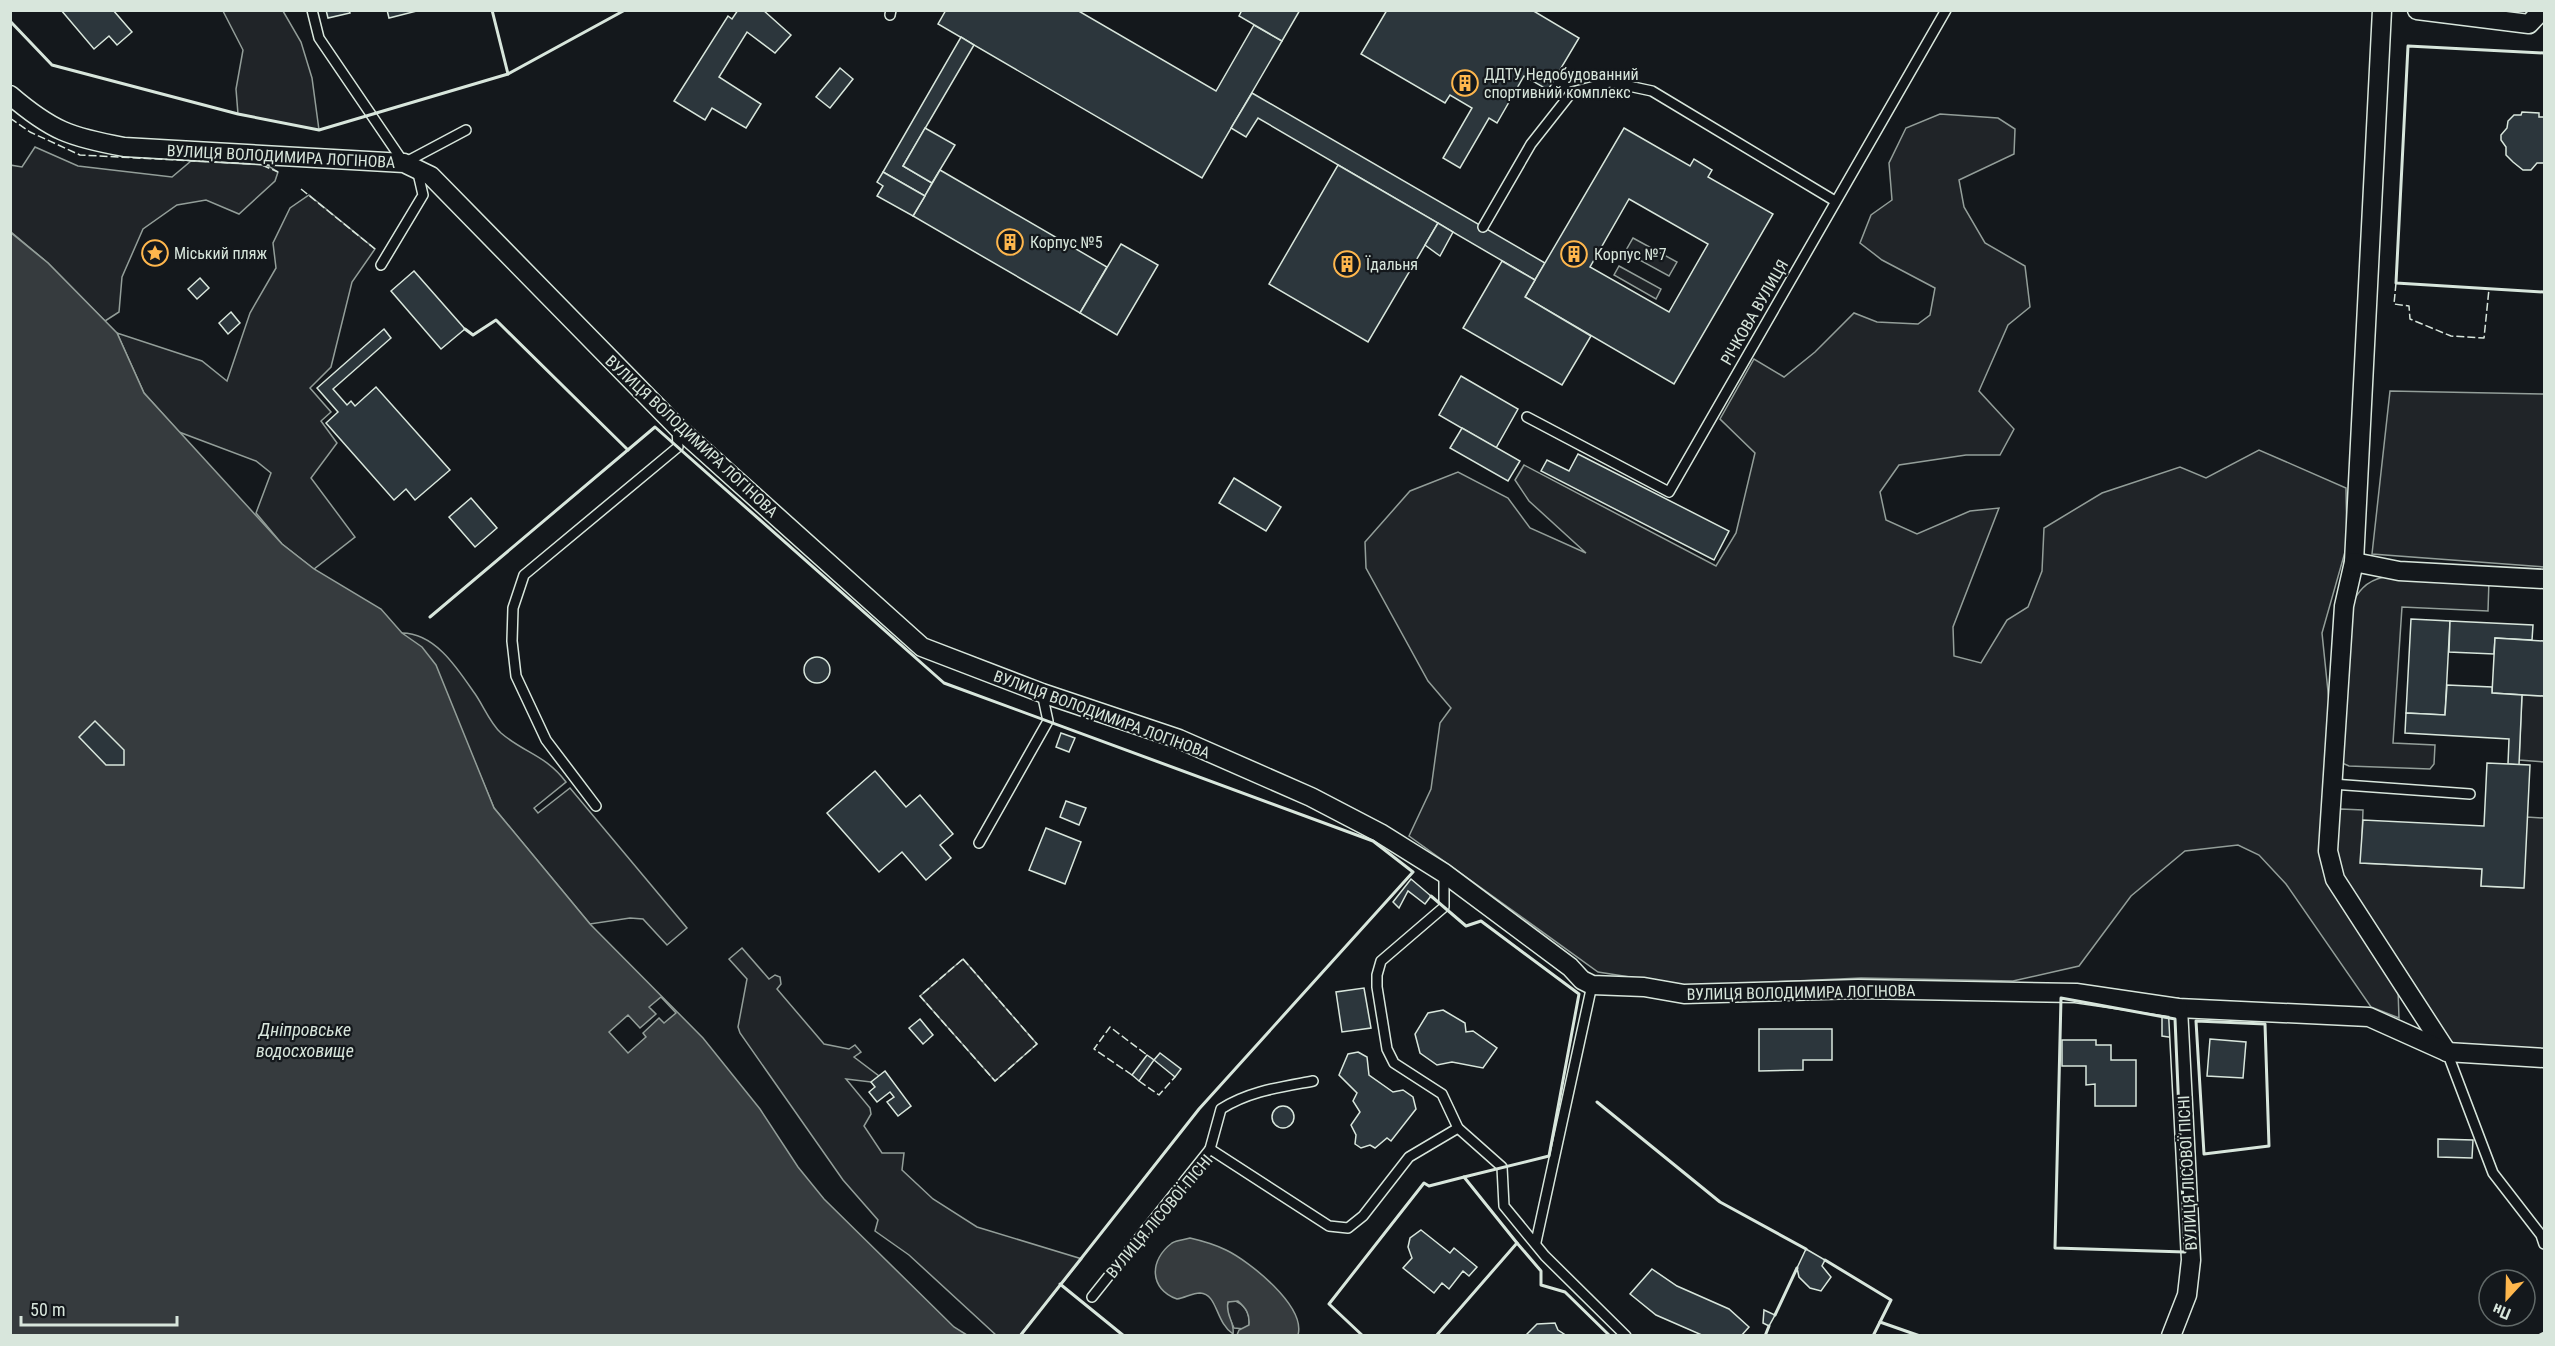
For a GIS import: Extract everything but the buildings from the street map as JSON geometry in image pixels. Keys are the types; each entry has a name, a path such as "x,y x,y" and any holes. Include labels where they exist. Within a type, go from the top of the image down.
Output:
{"street":[{"path":"2382,10 2354,562 2344,606 2328,851 2336,879 2447,1052"},
{"path":"2417,10 2529,24 2542,10"},
{"name":"ВУЛИЦЯ ВОЛОДИМИРА ЛОГІНОВА","path":"10,95 41,122 81,139 124,147 410,166 431,176 677,427 922,647 1042,693 1179,739 1311,797 1380,833 1444,873 1570,967 1582,980 1592,985 1644,987 1684,994 1858,989 2076,993 2178,1008 2369,1017 2447,1052 2544,1058"},
{"path":"2354,562 2399,571 2544,579"},
{"name":"ВУЛИЦЯ ЛІСОВОЇ ПІСНІ","path":"2171,1335 2187,1295 2191,1260 2178,1008"}],"lane":[{"path":"312,10 319,38 410,166 423,195 381,265"},
{"name":"РІЧКОВА ВУЛИЦЯ","path":"1527,417 1669,492 1946,10"},
{"path":"1483,227 1531,144 1572,92 1610,82 1652,92 1835,201"},
{"path":"410,166 466,130"},
{"path":"596,806 546,740 516,676 512,641 513,608 524,575 678,447 677,427"},
{"path":"979,843 1048,721 1042,693"},
{"path":"2332,784 2470,794"},
{"path":"1444,873 1444,907 1381,962 1377,987 1387,1049 1394,1063 1442,1094 1458,1128 1502,1167 1504,1206 1536,1242 1545,1256 1626,1335"},
{"path":"1536,1242 1592,985"},
{"path":"2447,1052 2493,1173 2541,1234 2544,1244"},
{"path":"1210,1149 1221,1109 1259,1091 1313,1081"},
{"name":"ВУЛИЦЯ ЛІСОВОЇ ПІСНІ","path":"1092,1296 1210,1149 1329,1226 1348,1228 1363,1216 1409,1157 1458,1128"}],"shaded area":[{"path":"223,11 283,11 301,42 312,78 319,130 238,114 236,89 243,50"},
{"path":"1940,114 1998,118 2015,129 2014,154 1959,180 1964,207 1985,243 2025,266 2030,307 2008,325 1979,391 2014,429 2000,455 1966,455 1899,465 1880,492 1886,520 1917,534 1970,511 1999,508 1953,627 1954,656 1981,663 2007,620 2028,607 2042,571 2044,528 2102,493 2180,467 2206,478 2259,450 2346,488 2347,545 2322,633 2330,711 2321,853 2398,989 2399,1018 2371,1007 2286,884 2259,855 2238,845 2185,851 2131,896 2079,966 2013,981 1861,978 1687,986 1598,972 1409,836 1431,789 1440,723 1451,708 1428,681 1366,568 1365,542 1410,491 1458,472 1508,498 1530,528 1586,553 1529,501 1515,480 1524,465 1716,566 1736,533 1755,453 1720,419 1754,359 1784,377 1815,352 1854,313 1877,322 1918,324 1930,315 1935,288 1882,260 1860,243 1871,215 1892,200 1889,163 1906,128"},
{"path":"35,147 78,166 172,177 191,161 267,165 278,172 275,181 239,214 206,200 177,205 143,229 122,277 119,312 105,321 48,263 11,232 10,165 22,167"},
{"path":"309,195 375,249 352,282 331,367 310,388 331,412 321,421 337,443 311,478 355,537 314,569 282,544 256,513 271,473 256,461 179,432 144,393 117,333 202,361 227,381 250,313 276,268 273,243 290,208"},
{"path":"1633,238 1677,262 1669,276 1625,252"},
{"path":"1619,266 1661,289 1656,299 1614,275"},
{"path":"2390,391 2544,394 2544,567 2372,554"},
{"path":"2384,577 2489,580 2488,611 2402,607 2393,743 2435,745 2434,764 2430,769 2349,766 2342,763 2349,608 2363,588 2372,581"},
{"path":"402,633 414,634 443,653 477,696 497,729 551,766 566,782 534,808 538,813 570,788 687,928 667,945 643,919 630,918 590,924 494,808 462,732"},
{"path":"2522,695 2544,696 2544,762 2519,760"},
{"path":"2341,809 2363,810 2361,863 2482,869 2481,886 2523,888 2527,817 2544,818 2544,1052 2456,1044 2446,1040 2337,866 2337,812"},
{"path":"742,948 769,979 775,975 780,977 781,984 777,989 824,1044 849,1049 855,1045 861,1052 854,1057 879,1076 871,1082 846,1079 870,1108 871,1114 864,1126 882,1153 904,1153 902,1170 933,1199 977,1227 1082,1259 1020,1335 996,1335 909,1255 875,1231 878,1220 843,1180 740,1033 738,1027 747,979 729,959"},
{"path":"963,959 1037,1044 995,1081 920,996"},
{"path":"1233,1300 1246,1309 1249,1325 1245,1329 1234,1328 1226,1310 1228,1302"}],"water":[{"name":"Дніпровське водосховище","path":"10,232 48,263 117,333 144,393 282,544 314,569 381,609 402,633 422,647 436,665 494,808 590,924 703,1038 760,1109 798,1167 824,1199 954,1327 967,1335 11,1335"},
{"path":"1190,1238 1226,1250 1261,1274 1285,1298 1293,1311 1298,1323 1298,1335 1237,1335 1239,1330 1249,1325 1247,1312 1238,1301 1228,1302 1227,1307 1233,1334 1227,1329 1214,1303 1206,1295 1197,1293 1177,1299 1161,1288 1155,1274 1159,1258 1172,1243"}],"pier":[{"path":"661,997 676,1013 664,1023 659,1018 643,1033 646,1037 628,1053 609,1032 628,1015 640,1028 656,1014 649,1007"}],"fence":[{"path":"10,118 30,132 80,155 253,164"},
{"path":"262,165 278,172"},
{"path":"301,189 375,249"},
{"path":"2396,283 2394,304 2409,306 2410,319 2451,336 2484,338 2489,289"},
{"path":"963,959 1037,1044 995,1081 920,996 963,959"},
{"path":"1132,1075 1094,1049 1110,1027 1147,1055"},
{"path":"1139,1081 1159,1095 1175,1077"}],"wall":[{"path":"492,10 508,74"},
{"path":"10,21 52,65 238,114 319,130 508,74 625,10"},
{"path":"2544,53 2408,46 2396,283 2544,292"},
{"path":"465,329 473,335 496,320 628,450"},
{"path":"430,617 655,427 944,683 1373,841 1413,872 1199,1109 1020,1336"},
{"path":"1431,896 1466,926 1481,921 1579,994 1549,1156 1464,1177 1517,1243 1436,1336"},
{"path":"2061,998 2175,1019 2185,1252 2055,1248 2061,998"},
{"path":"2196,1021 2265,1024 2269,1146 2204,1154 2196,1021"},
{"path":"1597,1102 1720,1202 1806,1249"},
{"path":"1363,1336 1329,1304 1424,1183 1429,1186 1464,1177"},
{"path":"1517,1243 1541,1271 1541,1285 1565,1292 1610,1336"},
{"path":"1825,1260 1891,1300 1873,1336"},
{"path":"1775,1315 1797,1268"},
{"path":"1060,1284 1124,1336"},
{"path":"1880,1322 1920,1336"},
{"path":"1765,1336 1769,1326"},
{"path":"2538,1336 2544,1333"}],"place":[{"name":"ДДТУ Недобудованний спортивний комплекс","path":"1465,83"},
{"name":"Корпус №5","path":"1010,242"},
{"name":"Міський пляж","path":"155,253"},
{"name":"Корпус №7","path":"1574,254"},
{"name":"Їдальня","path":"1347,264"}]}
